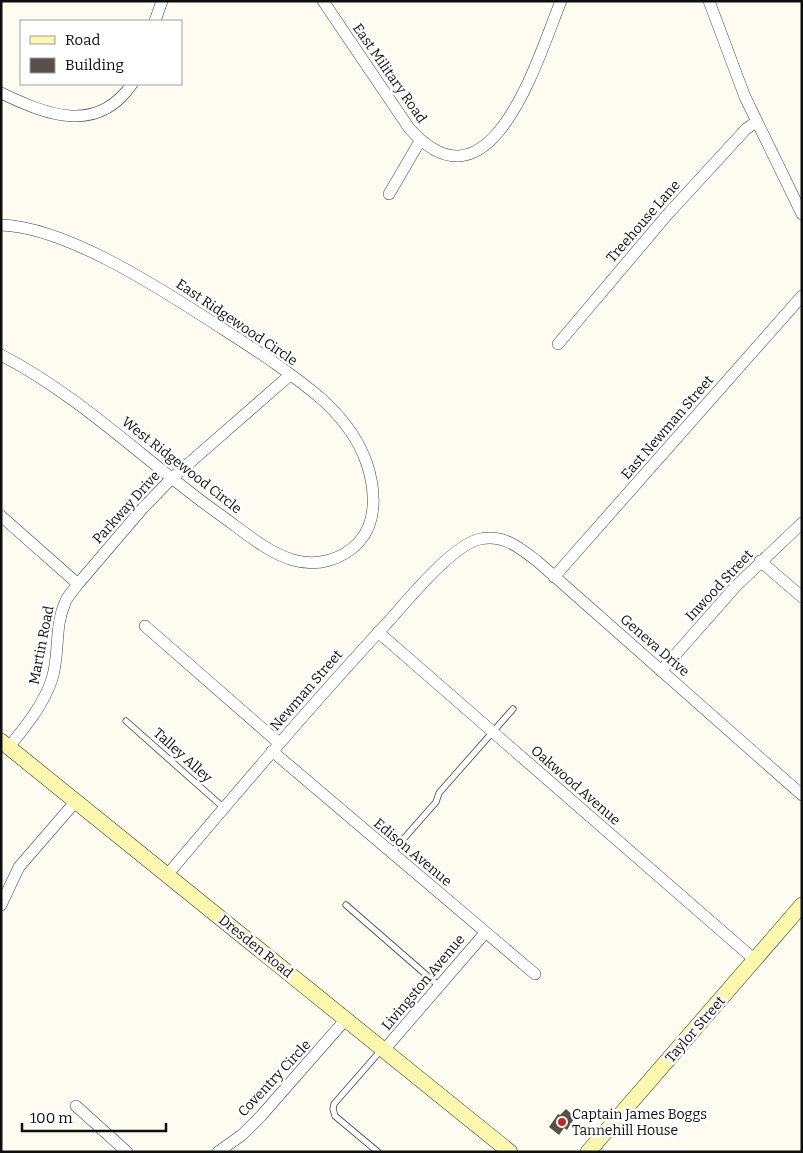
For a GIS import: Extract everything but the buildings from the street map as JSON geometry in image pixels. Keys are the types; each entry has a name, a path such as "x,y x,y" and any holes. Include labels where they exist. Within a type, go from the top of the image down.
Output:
{"street":[{"path":"155,20 162,1"},
{"name":"East Military Road","path":"322,1 409,128 420,141 432,149 445,154 465,154 487,144 498,135 521,97 561,1"},
{"path":"708,1 730,61 756,122 802,214"},
{"path":"1,93 44,110 80,117 104,110 122,98 131,85"},
{"name":"Treehouse Lane","path":"558,344 667,215 746,129 756,122"},
{"path":"389,194 420,141"},
{"name":"East Ridgewood Circle","path":"1,225 30,228 114,263 175,297 253,347 324,402 349,429 363,453 371,477 372,513 368,528 352,548"},
{"name":"East Newman Street","path":"554,577 802,296"},
{"name":"West Ridgewood Circle","path":"1,355 69,396 136,448 171,479 262,545 293,560 315,562 327,561 352,548"},
{"name":"Parkway Drive","path":"78,584 136,516 171,479 290,375"},
{"path":"1,516 78,584"},
{"name":"Inwood Street","path":"661,671 714,609 760,561 802,523"},
{"name":"Geneva Drive","path":"479,539 495,537 508,541 554,577 802,795"},
{"name":"Newman Street","path":"168,874 276,747 427,579 456,552 479,539"},
{"path":"760,561 802,597"},
{"name":"Martin Road","path":"5,744 40,706 47,692 56,662 59,619 65,601 78,584"},
{"name":"Edison Avenue","path":"145,626 392,852 484,933 535,974"},
{"name":"Oakwood Avenue","path":"378,632 755,960"},
{"name":"Dresden Road","path":"5,744 510,1152"},
{"path":"1,905 19,867 76,801"},
{"name":"Taylor Street","path":"588,1152 802,906"},
{"name":"Livingston Avenue","path":"384,1049 484,933"},
{"name":"Coventry Circle","path":"218,1152 242,1135 261,1116 346,1019"},
{"path":"76,1106 127,1152"}],"lane":[{"path":"392,852 436,802 439,793 514,709"},
{"name":"Talley Alley","path":"126,721 224,808"},
{"path":"346,906 439,986"},
{"path":"378,1152 335,1116 333,1109 334,1104 384,1049"}],"place":[{"name":"Captain James Boggs Tannehill House","path":"562,1122"}]}
